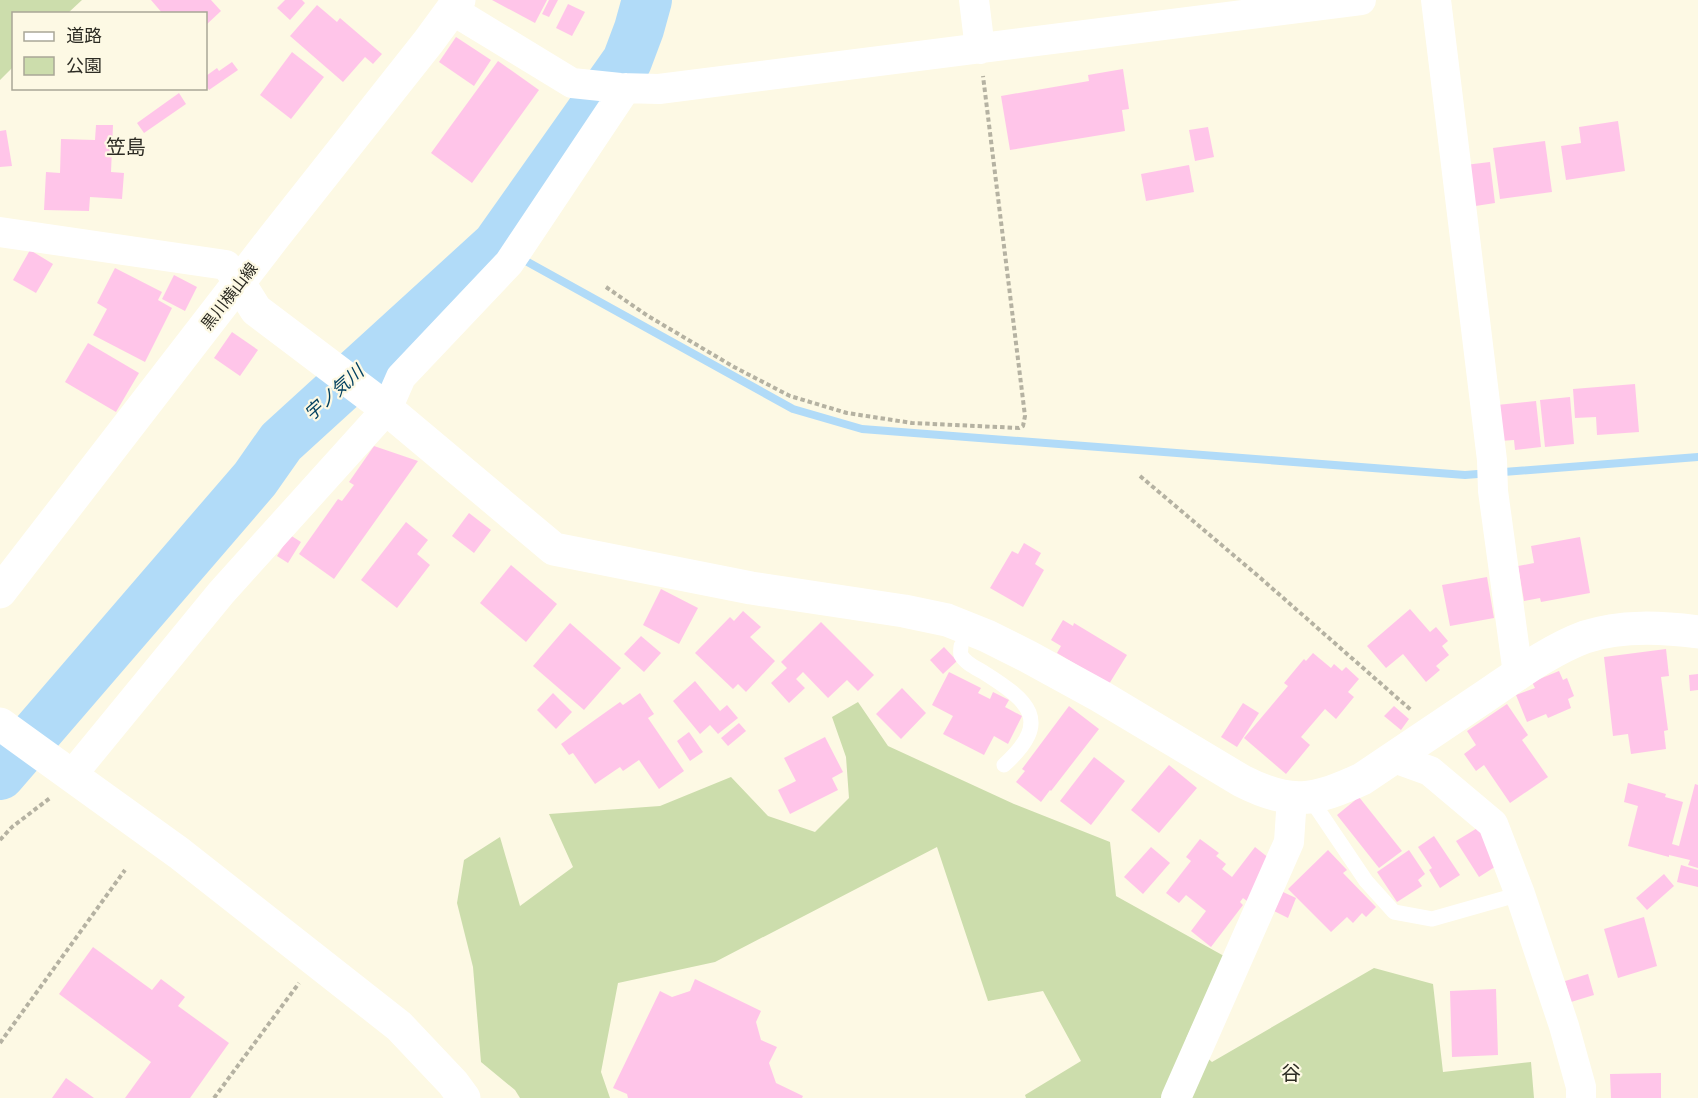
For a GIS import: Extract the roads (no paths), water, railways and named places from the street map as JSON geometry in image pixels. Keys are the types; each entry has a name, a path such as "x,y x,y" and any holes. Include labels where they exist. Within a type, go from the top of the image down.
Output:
{"street":[{"path":"974,0 980,49"},
{"path":"456,5 572,83 660,89 1326,2 1361,0"},
{"path":"1436,0 1492,460 1493,491 1518,674"},
{"name":"黒川横山線","path":"0,592 456,5"},
{"path":"71,776 376,400 514,256 623,88"},
{"path":"0,232 226,265 256,310 376,400 554,549 752,588 904,611 947,620 987,636 1027,656 1100,696 1242,782 1277,796 1301,798 1340,789 1362,779 1518,674 1562,647 1586,637 1641,627 1698,632"},
{"path":"2,725 179,854 399,1026 453,1083 464,1098"},
{"path":"1394,758 1430,771 1493,824 1521,894 1564,1026 1581,1087 1581,1098"},
{"path":"1176,1098 1289,842 1301,798"}],"lane":[{"path":"961,646 961,655 969,664 1016,694 1028,709 1032,724 1028,737 1018,753 1004,765"},
{"path":"1301,798 1366,881 1394,912 1432,919 1521,894"}],"waterway":[{"name":"宇ノ気川","path":"0,775 255,479 281,442 497,245 627,61 647,0"},
{"path":"497,245 793,409 862,429 1465,475 1698,457"}],"district":[{"name":"笠島","path":"126,147"},
{"name":"谷","path":"1291,1073"}]}
